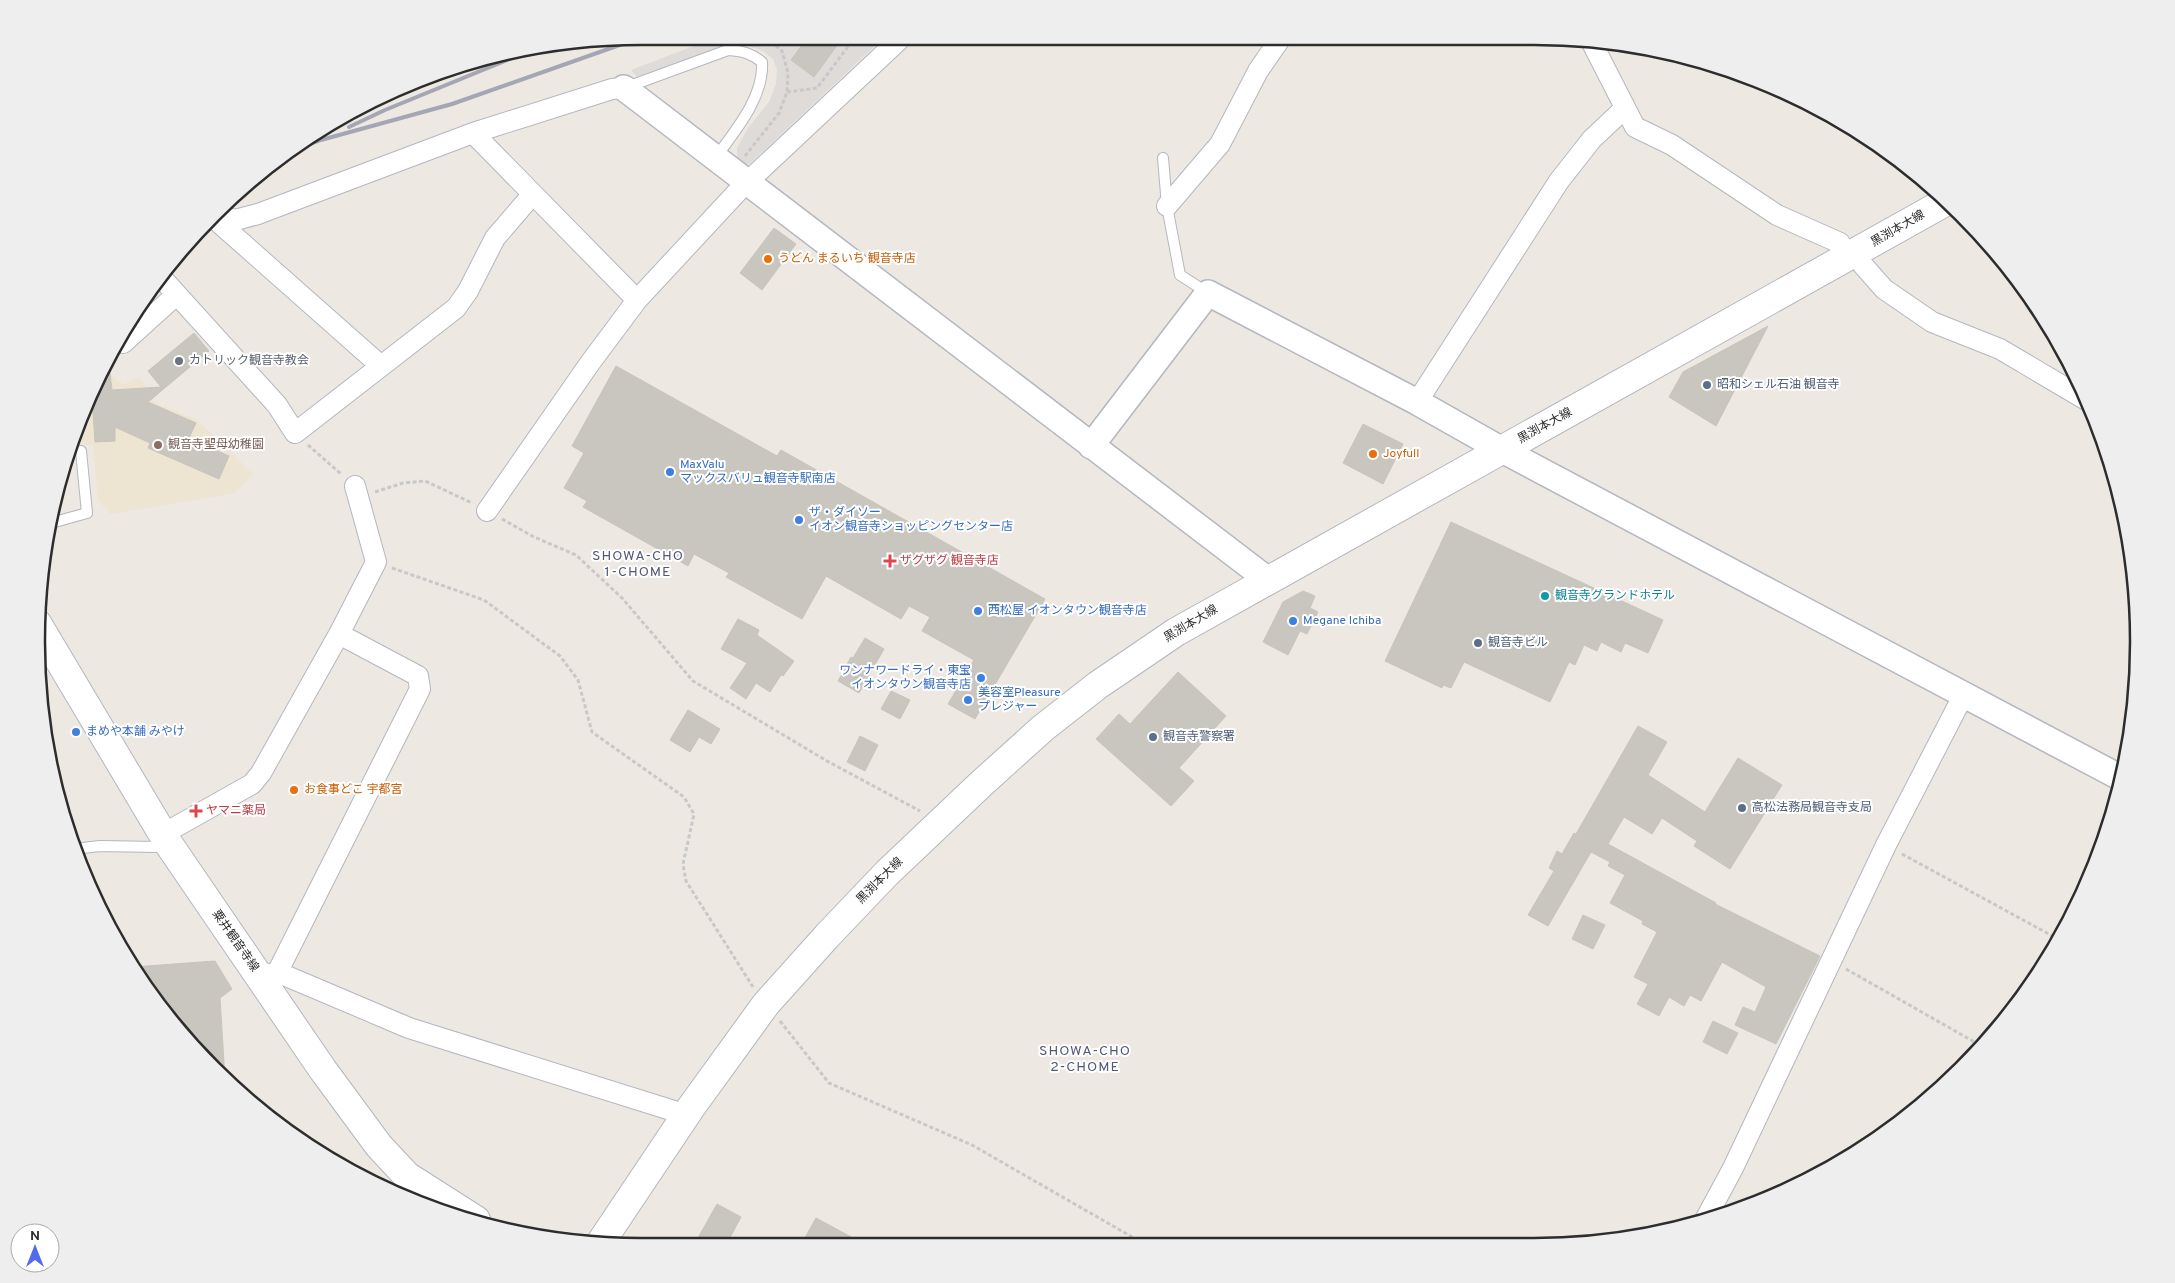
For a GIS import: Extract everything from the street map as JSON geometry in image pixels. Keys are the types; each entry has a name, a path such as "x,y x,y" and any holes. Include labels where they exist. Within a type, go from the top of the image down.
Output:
{"main road":[{"name":"黒渕本大線","path":"604,1237 762,998 827,936 887,873 982,783 1043,728 1098,685 1176,632 1940,205"},
{"name":"粟井観音寺線","path":"45,635 166,839 267,973 323,1070 407,1186 442,1203"}],"street":[{"path":"487,511 637,300 748,183 894,45"},
{"path":"1166,206 1220,144 1258,71 1276,45"},
{"path":"1595,48 1635,127 1672,145 1777,215 1840,243"},
{"path":"220,220 239,219 258,214 473,133 612,89 624,88 1268,580"},
{"path":"1417,402 1558,181 1592,139 1625,108"},
{"path":"473,133 637,300"},
{"path":"165,282 277,405 294,433 456,308 468,291 494,238 532,195"},
{"path":"216,224 381,366"},
{"path":"1862,264 1884,289 1932,322 2012,355 2075,393"},
{"path":"1091,446 1208,293 1417,402 1502,450 2115,774"},
{"path":"126,341 176,295"},
{"path":"166,839 252,784 261,773 339,634 376,562 355,486"},
{"path":"339,634 418,676 420,689 267,973 284,974 410,1028 674,1111"},
{"path":"1710,1211 1733,1168 1886,845 1964,694"}],"lane":[{"path":"624,88 728,50 744,51 756,57 762,62 763,74 756,97 715,158"},
{"path":"1163,158 1166,206 1180,275 1208,293"},
{"path":"57,521 86,513 81,451"},
{"path":"82,848 100,846 157,847 166,839"}],"path":[{"path":"744,158 779,113 787,92 788,73 782,51 775,45"},
{"path":"787,92 817,88 848,45"},
{"path":"294,433 355,486 376,492 403,483 425,481 487,511 534,537 576,555 622,598 693,681 827,761 923,812"},
{"path":"376,562 484,600 560,656 578,680 592,732 684,797 694,814 683,864 686,881 762,998 829,1083 972,1144 1134,1238"},
{"path":"1886,845 2052,936"},
{"path":"1831,961 1975,1042"}],"shaded area":[{"path":"697,45 728,45 637,77 631,70"},
{"path":"746,45 876,45 751,163 744,165 737,158 737,148 748,128 769,102 776,84 777,70 773,59 763,51"},
{"name":"観音寺聖母幼稚園","path":"108,376 112,376 123,385 140,376 154,402 197,420 253,474 236,492 229,494 111,514 98,500 93,445 79,446 90,413"}],"building":[{"path":"802,45 837,45 814,77 791,60"},
{"name":"うどん まるいち 観音寺店","path":"774,228 796,244 762,290 740,273"},
{"name":"昭和シェル石油 観音寺","path":"1768,326 1716,426 1669,397 1683,372"},
{"path":"194,333 209,351 148,402 196,423 189,438 229,456 219,479 148,448 150,443 115,427 115,441 95,442 93,408 110,372 112,390 161,387 148,371"},
{"path":"616,366 777,456 781,450 1045,599 975,719 948,704 974,660 922,631 930,617 909,606 901,619 826,576 802,619 726,577 729,573 694,554 688,566 583,507 587,501 564,488 584,453 572,446"},
{"name":"Joyfull","path":"1363,424 1403,444 1383,484 1343,463"},
{"path":"1451,522 1663,620 1648,653 1625,643 1621,652 1601,642 1597,651 1584,645 1575,665 1569,662 1550,702 1464,662 1451,688 1443,685 1442,688 1385,661"},
{"name":"Megane Ichiba","path":"1303,591 1315,596 1310,608 1318,612 1307,634 1300,631 1288,655 1263,642 1283,602"},
{"path":"738,619 759,630 757,635 794,661 783,676 781,675 770,692 756,683 746,699 730,688 747,663 721,649"},
{"path":"865,638 884,649 859,693 838,681 851,657 853,658"},
{"name":"観音寺警察署","path":"1178,672 1226,716 1179,768 1194,781 1171,806 1096,739 1119,714 1130,724"},
{"path":"891,691 910,700 900,719 881,709"},
{"path":"688,710 720,729 711,744 699,737 690,752 670,740"},
{"path":"1638,726 1667,742 1648,775 1705,812 1738,758 1782,785 1730,869 1694,846 1697,841 1662,818 1652,834 1624,817 1608,844 1715,904 1820,956 1776,1044 1735,1025 1743,1007 1755,1012 1766,987 1722,962 1701,1001 1690,995 1684,1006 1669,997 1659,1016 1637,1004 1648,984 1634,977 1657,932 1642,924 1643,921 1610,903 1625,875 1608,866 1610,862 1591,852 1548,926 1528,915 1554,871 1549,868 1557,851 1562,854 1574,833 1576,834"},
{"path":"860,736 878,745 865,771 847,762"},
{"path":"1583,915 1605,925 1593,949 1572,939"},
{"path":"215,961 232,989 220,998 224,1067 193,1035 168,1005 142,966"},
{"path":"1713,1021 1738,1033 1727,1054 1703,1042"},
{"path":"717,1204 741,1217 730,1238 698,1238"},
{"path":"816,1218 853,1238 805,1238"}],"railway":[{"path":"317,141 452,104 618,46"},
{"path":"349,127 385,110 506,60"}],"place":[{"name":"うどん まるいち 観音寺店","path":"768,259"},
{"name":"カトリック観音寺教会","path":"179,361"},
{"name":"昭和シェル石油 観音寺","path":"1707,385"},
{"name":"観音寺聖母幼稚園","path":"158,445"},
{"name":"Joyfull","path":"1373,454"},
{"name":"MaxValu マックスバリュ観音寺駅南店","path":"670,472"},
{"name":"ザ・ダイソー イオン観音寺ショッピングセンター店","path":"799,520"},
{"name":"ザグザグ 観音寺店","path":"890,561"},
{"name":"観音寺グランドホテル","path":"1545,596"},
{"name":"西松屋 イオンタウン観音寺店","path":"978,611"},
{"name":"Megane Ichiba","path":"1293,621"},
{"name":"観音寺ビル","path":"1478,643"},
{"name":"ワンナワードライ・東宝 イオンタウン観音寺店","path":"981,678"},
{"name":"美容室Pleasure プレジャー","path":"968,700"},
{"name":"まめや本舗 みやけ","path":"76,732"},
{"name":"観音寺警察署","path":"1153,737"},
{"name":"お食事どこ 宇都宮","path":"294,790"},
{"name":"高松法務局観音寺支局","path":"1742,808"},
{"name":"ヤマニ薬局","path":"196,811"}],"district":[{"name":"SHOWA-CHO 1-CHOME","path":"638,564"},
{"name":"SHOWA-CHO 2-CHOME","path":"1085,1060"}]}
